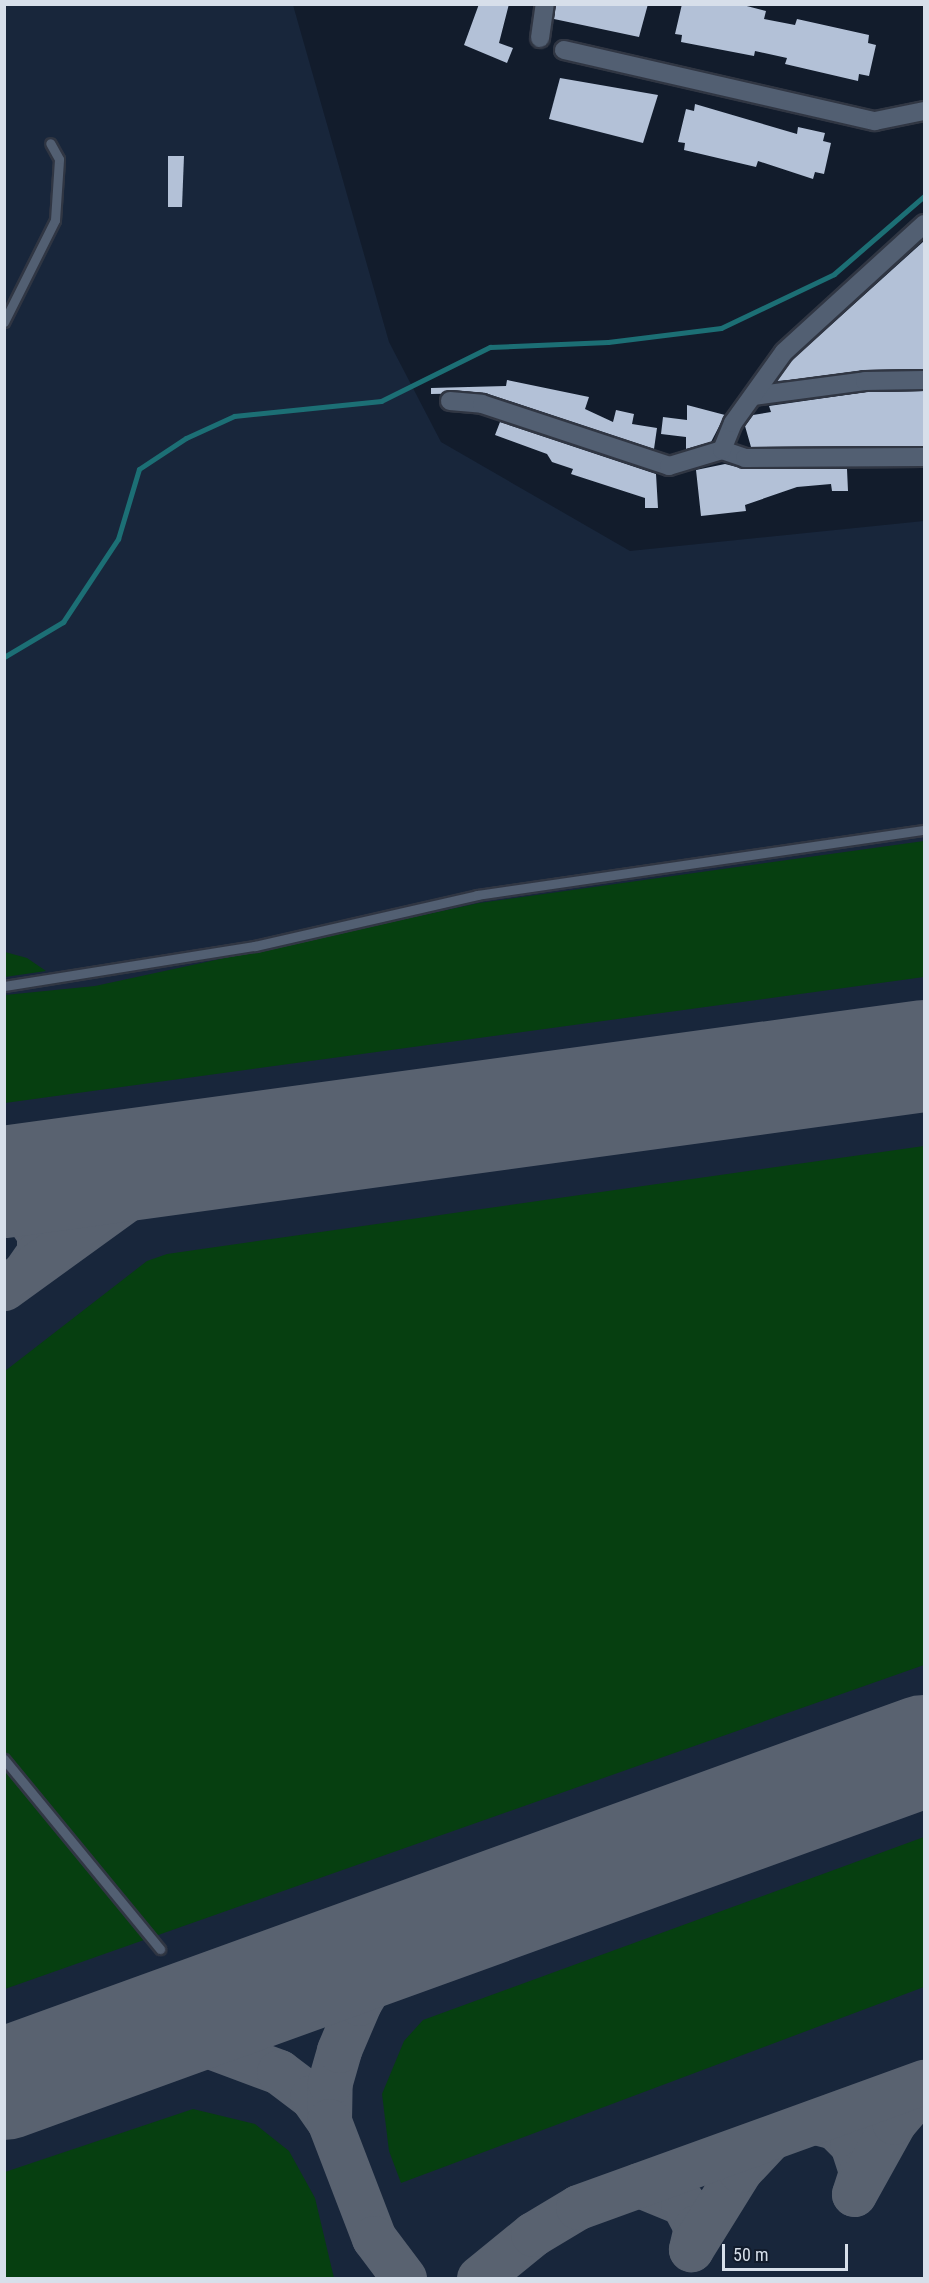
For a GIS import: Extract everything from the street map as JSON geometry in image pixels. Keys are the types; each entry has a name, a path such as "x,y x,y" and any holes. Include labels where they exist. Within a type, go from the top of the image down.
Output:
{"street":[{"path":"540,38 545,4"},
{"path":"564,50 875,121 924,111"},
{"path":"722,450 733,423 784,352 924,224"},
{"path":"753,396 865,381 924,380"},
{"path":"450,401 563,428 624,455 669,466 722,450 745,458 924,457"}],"lane":[{"path":"4,322 55,220 59,159 50,143"},
{"path":"4,986 255,946 477,895 924,830"},
{"path":"4,1759 159,1949"}],"shaded area":[{"path":"5,5 293,5 389,342 441,442 630,551 924,521 924,2278 5,2278"}],"green space":[{"path":"924,841 924,977 5,1103 5,995 95,986 479,903"},
{"path":"5,952 27,958 46,971 5,977"},
{"path":"924,1146 924,1665 5,1989 5,1371 147,1261 167,1254"},
{"path":"924,1837 924,1987 401,2183 389,2151 382,2094 404,2041 423,2020"},
{"path":"193,2109 255,2124 289,2151 315,2198 334,2278 5,2278 5,2172"}],"building":[{"path":"479,4 509,4 499,43 513,48 507,63 464,45"},
{"path":"556,4 648,4 639,37 554,19"},
{"path":"682,4 739,4 766,11 764,19 795,25 797,19 869,35 868,43 876,45 869,76 859,74 858,81 785,64 787,58 755,51 754,56 681,42 682,35 675,34"},
{"path":"560,78 658,95 643,143 549,119"},
{"path":"695,104 797,134 798,127 825,133 823,141 831,143 824,174 815,172 813,179 758,161 756,167 684,150 685,143 678,142 686,109 694,111"},
{"path":"168,156 184,156 182,207 168,207"},
{"path":"924,241 924,369 777,381 792,360"},
{"path":"507,380 589,397 585,409 613,422 616,410 634,414 632,424 657,428 654,449 485,393 431,394 431,388 506,386"},
{"path":"924,391 924,446 751,447 745,426 753,415 771,412 769,406 866,392"},
{"path":"687,405 725,415 711,442 686,449 686,437 661,434 663,417 687,420"},
{"path":"500,422 656,474 658,508 645,508 645,498 571,474 573,469 552,462 547,454 495,435"},
{"path":"725,464 745,469 847,469 848,491 832,491 831,484 797,487 745,505 746,511 701,516 696,470"}],"waterway":[{"path":"4,657 63,622 118,539 139,469 186,438 234,416 381,401 490,347 608,342 721,328 834,274 924,196"}],"taxiway":[{"path":"4,1288 185,1157"},
{"path":"4,1203 27,1216 39,1234 39,1252 25,1272"},
{"path":"161,2028 279,2072 312,2097 329,2121 330,2082 339,2050 359,2003 395,1943"},
{"path":"479,2278 533,2234 578,2207 924,2082"},
{"path":"815,2122 835,2127 852,2144 861,2172 854,2194 894,2122 924,2087"},
{"path":"329,2121 374,2238 404,2278"},
{"path":"639,2185 683,2203 696,2227 691,2249 740,2170 769,2139"}],"runway":[{"path":"4,1182 924,1056"},
{"path":"4,2084 924,1751"}]}
